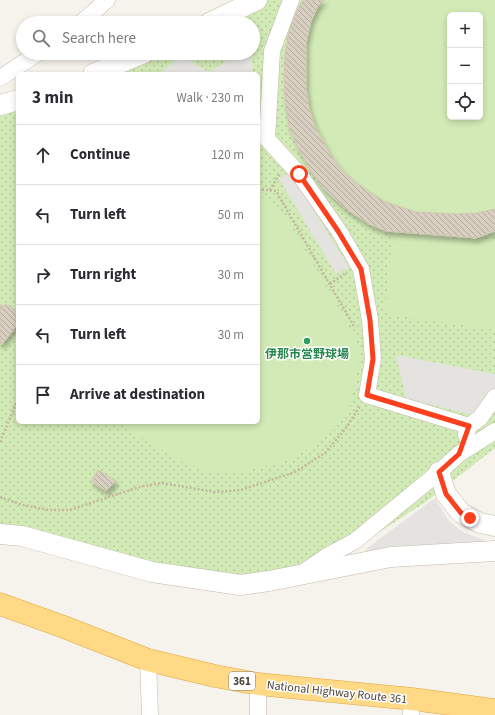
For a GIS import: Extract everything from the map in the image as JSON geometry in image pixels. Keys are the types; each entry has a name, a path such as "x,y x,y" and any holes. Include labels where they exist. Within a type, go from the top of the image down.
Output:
{"highway":[{"name":"National Highway Route 361","path":"0,604 148,660 215,676 411,707 495,710"}],"street":[{"path":"89,16 107,0"},
{"path":"224,16 257,0"},
{"path":"291,0 272,52 267,139 299,174 338,231 361,269 370,320 373,359 367,395 469,426"},
{"path":"0,78 27,60"},
{"path":"98,72 127,60"},
{"path":"0,105 16,101"},
{"path":"459,454 469,426 480,418 495,397"},
{"path":"299,575 327,556 355,541 459,454 495,431"},
{"path":"439,472 446,494 461,513 480,523 495,526"},
{"path":"0,534 22,536 152,572 240,585 269,581 391,557 495,551"},
{"path":"148,660 150,715"},
{"path":"258,684 258,715"}],"path":[{"path":"270,190 287,161"},
{"path":"260,189 276,190 358,335"},
{"path":"330,284 358,264"},
{"path":"0,497 23,505 49,510 70,510 139,487 162,483 216,492 241,490 295,472 325,452 346,428 367,395"},
{"path":"0,442 16,404"}],"green space":[{"path":"257,0 495,0 495,448 427,501 300,584 0,540 0,109 16,105 16,424 260,424 260,72 103,72 130,60 260,60 260,16 224,16"},
{"path":"324,0 495,0 495,209 446,214 417,212 398,207 380,199 363,188 348,175 323,144 309,108 306,79 306,45 314,13"},
{"name":"伊那市営野球場","path":"260,197 268,200 280,210 286,219 353,333 360,350 358,370 349,409 335,429 316,445 286,461 232,474 207,471 184,463 135,434 125,424 260,424"},
{"path":"393,233 495,242 495,330 391,315 385,309"}],"shaded area":[{"path":"175,60 189,60 209,72 161,72"},
{"path":"228,60 252,60 253,67 252,72 209,72"},
{"path":"290,172 349,267 336,274 279,179"},
{"path":"396,355 495,374 495,391 476,416 406,398"},
{"path":"435,498 448,520 463,532 491,543 364,556 366,549"}],"building":[{"path":"303,0 324,0 318,6 311,21 306,43 306,87 309,108 315,126 331,156 343,171 355,182 383,201 416,212 458,214 477,213 495,209 495,231 476,238 386,231 369,224 346,209 324,189 309,168 297,146 289,126 285,102 285,54 289,32 296,13"},
{"path":"0,304 3,307 6,304 16,312 16,327 3,343 0,344"},
{"path":"98,470 116,481 106,491 91,481"}],"place":[{"name":"伊那市営野球場","path":"307,341"}],"route":[{"path":"299,174 338,231 361,269 370,320 373,359 367,395 469,426 459,454 439,472 446,494 461,513 470,518"}]}
